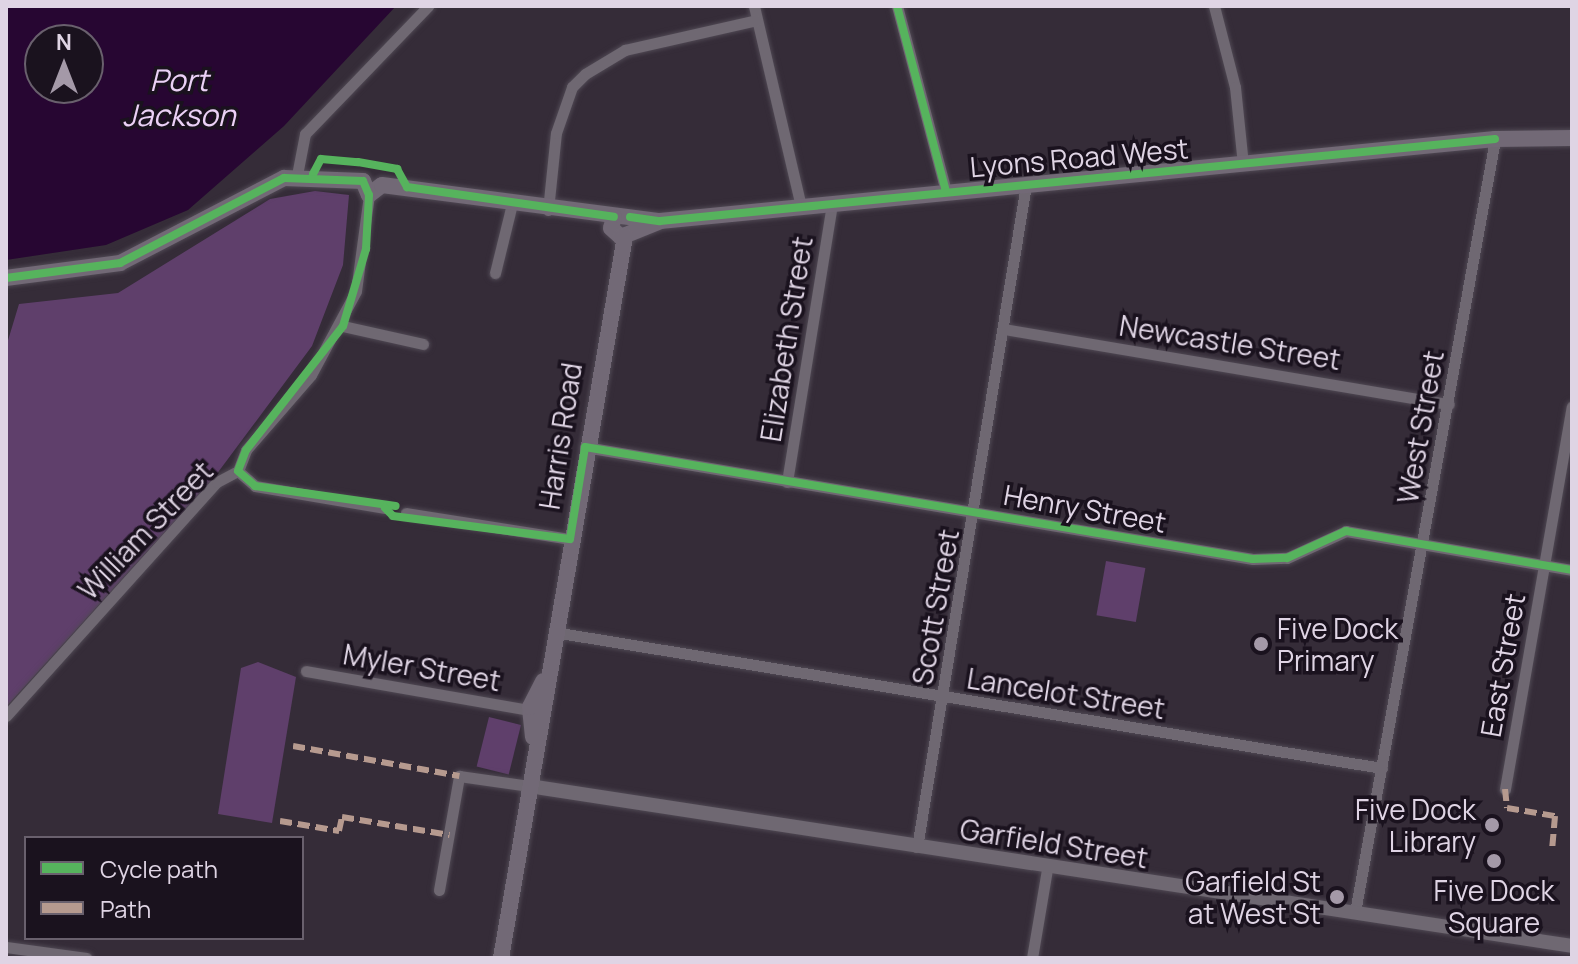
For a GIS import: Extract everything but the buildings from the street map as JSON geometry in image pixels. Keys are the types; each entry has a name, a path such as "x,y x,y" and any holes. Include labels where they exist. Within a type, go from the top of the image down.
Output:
{"main road":[{"name":"Lyons Road West","path":"621,227 667,219 1495,139 1572,138"},
{"path":"6,278 120,263 169,242 249,190 297,175 587,216 621,227"},
{"name":"Harris Road","path":"501,958 538,710 570,539 621,227"}],"street":[{"path":"297,175 305,134 428,6"},
{"path":"754,6 801,206"},
{"path":"897,6 946,192"},
{"path":"1214,6 1235,87 1243,164"},
{"path":"548,210 556,133 572,87 585,74 625,50 757,20"},
{"name":"West Street","path":"1355,912 1495,139"},
{"name":"Scott Street","path":"917,847 1026,185"},
{"name":"William Street","path":"6,716 217,482 238,471 246,450 343,326 363,263 371,187"},
{"name":"Elizabeth Street","path":"787,482 832,203"},
{"path":"495,273 512,204"},
{"path":"343,326 423,344"},
{"name":"Newcastle Street","path":"1004,329 1449,404"},
{"name":"East Street","path":"1505,789 1570,436 1572,407"},
{"name":"Henry Street","path":"585,447 1253,559 1301,553 1346,531 1572,570"},
{"path":"238,471 255,486 385,508"},
{"path":"406,513 570,539"},
{"name":"Lancelot Street","path":"554,632 1382,768"},
{"name":"Myler Street","path":"306,671 538,710"},
{"path":"439,890 459,776 529,786"},
{"name":"Garfield Street","path":"529,786 1047,869 1572,946"},
{"path":"1032,958 1047,869"},
{"path":"6,947 86,958"}],"shaded area":[{"path":"315,191 349,195 343,265 312,346 213,479 6,707 6,347 19,304 118,293 270,199"},
{"path":"1106,561 1145,568 1136,622 1096,615"},
{"path":"258,662 296,677 272,823 218,814 241,668"},
{"path":"489,717 521,725 509,774 477,766"}],"water":[{"name":"Port Jackson","path":"6,6 396,6 284,126 188,210 106,245 6,260"}],"marked path":[{"path":"293,746 459,776"},
{"path":"1505,789 1507,808 1555,816 1552,848"},
{"path":"280,821 339,831 342,817 449,835"}],"cycle path":[{"path":"897,6 946,192"},
{"path":"630,217 660,221 1495,139"},
{"path":"313,174 321,159 358,162 397,169 407,187 614,217"},
{"path":"6,278 120,263 284,178 363,181 369,195 366,249 343,326 246,450 238,471 255,486 396,506"},
{"path":"385,508 393,516 570,539 585,447 1253,559 1287,558 1346,531 1572,570"}],"place":[{"name":"Five Dock Primary","path":"1261,644"},
{"name":"Five Dock Library","path":"1492,825"},
{"name":"Five Dock Square","path":"1494,861"},
{"name":"Garfield St at West St","path":"1337,897"}]}
